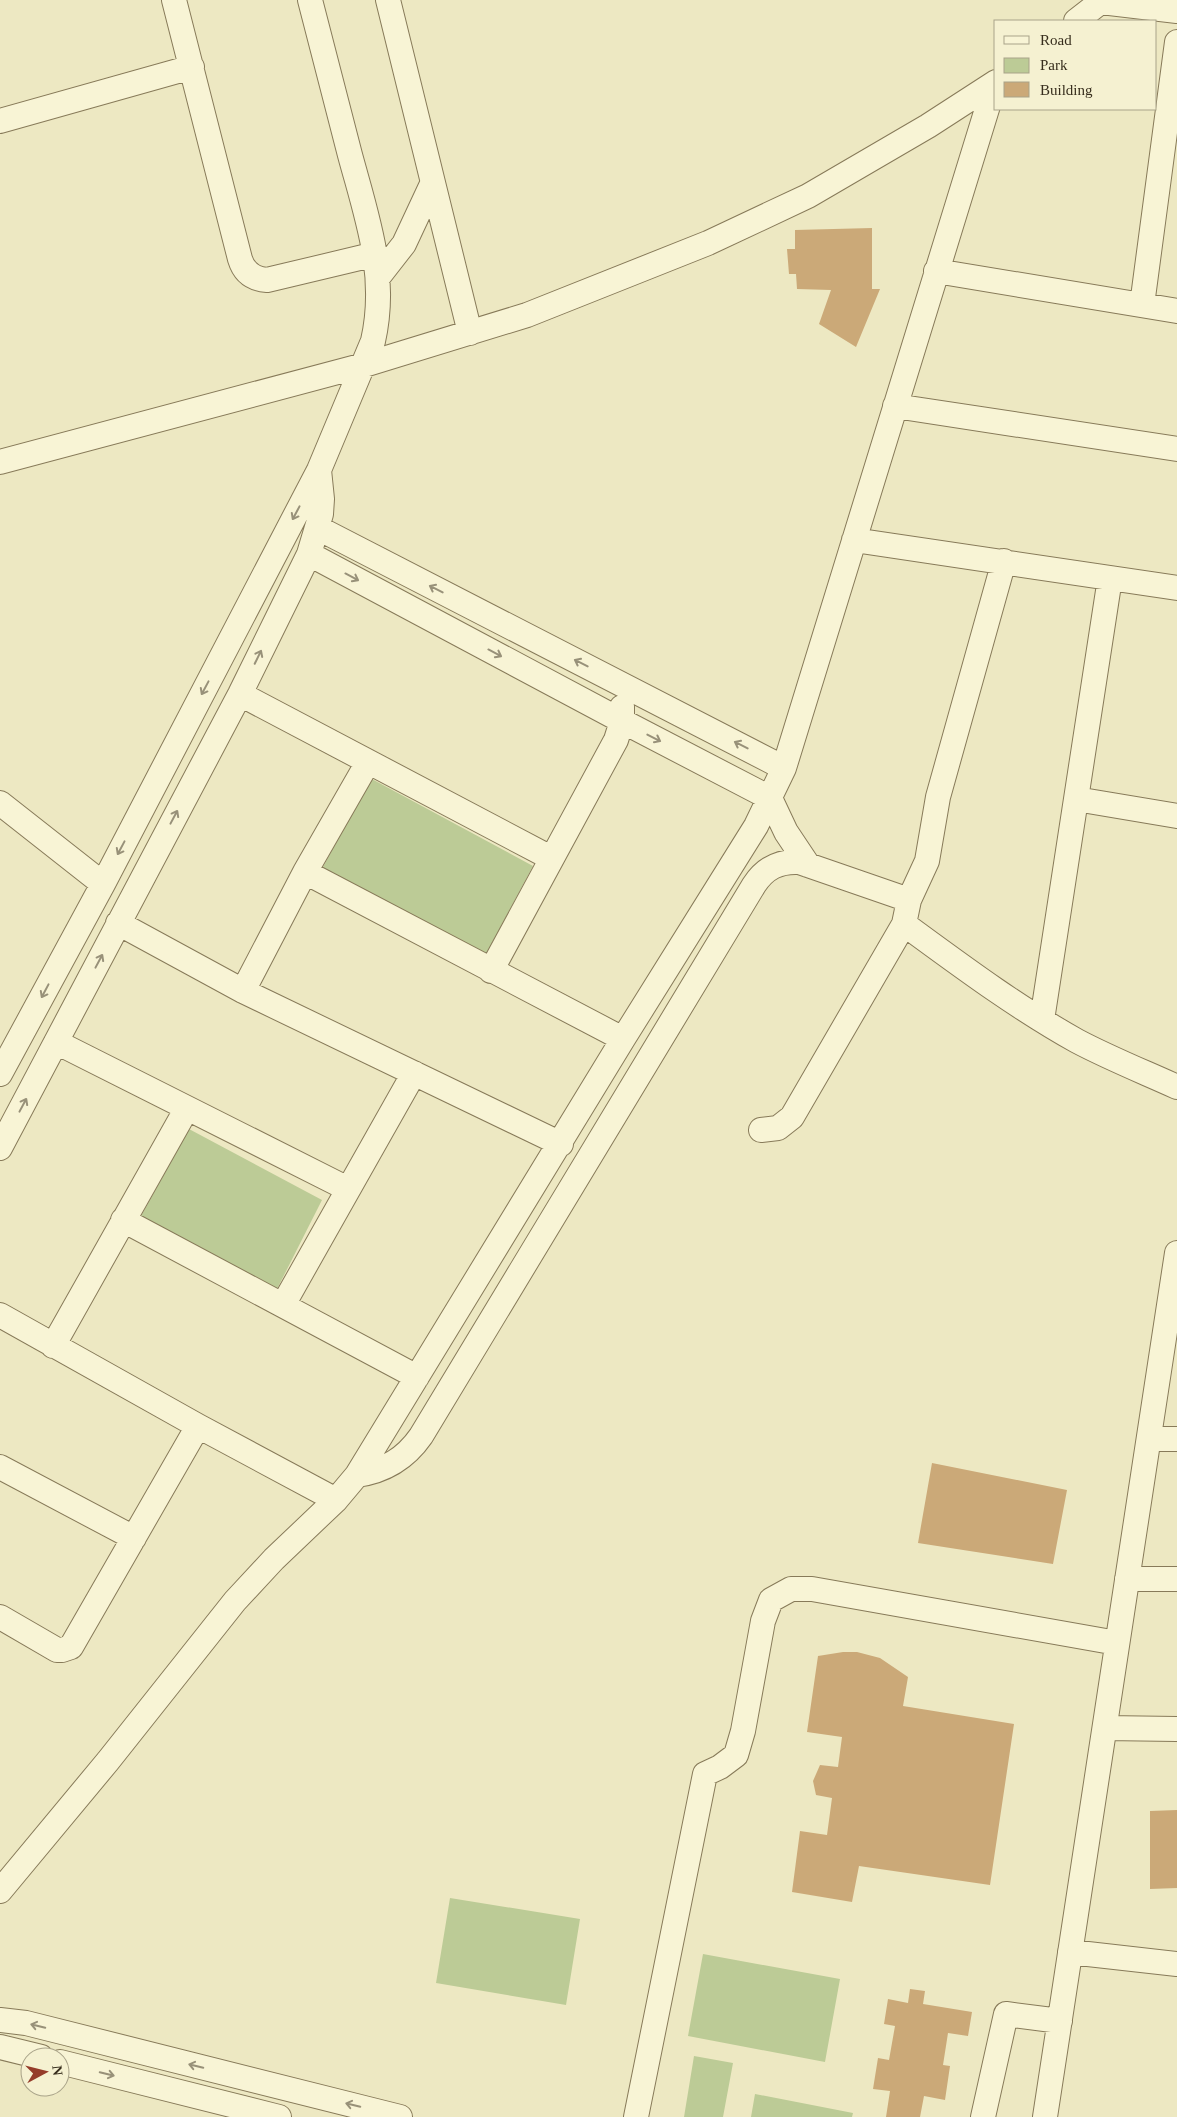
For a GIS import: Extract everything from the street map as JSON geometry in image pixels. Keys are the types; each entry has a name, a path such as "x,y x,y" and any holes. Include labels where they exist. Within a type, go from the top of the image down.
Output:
{"street":[{"path":"174,0 240,259 245,270 255,277 267,280 378,265 404,244 432,184"},
{"path":"0,1074 103,884 318,470 364,365 377,321 378,265 310,0"},
{"path":"388,0 470,333"},
{"path":"1077,20 1102,1 1177,11"},
{"path":"1142,305 1177,42"},
{"path":"0,121 192,67"},
{"path":"0,462 364,365 527,315 699,246 800,200 905,140 994,84"},
{"path":"0,1891 235,1601 274,1559 336,1500 357,1475 756,826 784,768 994,86"},
{"path":"936,272 1177,311"},
{"path":"895,406 1177,449"},
{"path":"0,1148 240,694 309,554 318,528 322,499 318,470"},
{"path":"318,528 784,768"},
{"path":"854,540 1177,588"},
{"path":"309,554 770,798 786,832 808,865"},
{"path":"761,1130 778,1128 792,1117 904,924 909,900 927,860 938,797 1004,561"},
{"path":"1042,1020 1110,578"},
{"path":"491,971 616,740 622,721 621,699 612,679"},
{"path":"240,694 551,858"},
{"path":"243,990 368,762"},
{"path":"1076,799 1177,816"},
{"path":"0,803 103,884"},
{"path":"357,1475 377,1471 396,1462 410,1450 420,1436 765,871 780,863 790,862 808,865 909,900"},
{"path":"306,872 623,1040"},
{"path":"118,923 243,990 561,1144"},
{"path":"904,924 1010,1000 1042,1020 1078,1041 1177,1087"},
{"path":"56,1042 348,1188"},
{"path":"283,1305 414,1073"},
{"path":"54,1346 187,1108"},
{"path":"123,1220 417,1377"},
{"path":"1045,2117 1127,1579 1173,1304 1177,1253"},
{"path":"0,1315 198,1426 336,1500"},
{"path":"0,1617 56,1650 71,1647 198,1426"},
{"path":"1149,1440 1177,1439"},
{"path":"0,1467 134,1538"},
{"path":"1127,1579 1177,1580"},
{"path":"636,2117 705,1774 720,1767 736,1755 743,1731 763,1621 771,1600 791,1589 812,1589 1117,1643"},
{"path":"1104,1728 1177,1729"},
{"path":"1070,1952 1177,1964"},
{"path":"983,2117 1006,2014 1060,2021"},
{"path":"0,2020 26,2024 400,2117"},
{"path":"0,2047 20,2052"},
{"path":"70,2065 279,2117"}],"green space":[{"path":"370,778 533,866 485,956 322,869"},
{"path":"189,1129 322,1200 276,1291 140,1218"},
{"path":"450,1898 580,1919 566,2005 436,1983"},
{"path":"703,1954 840,1979 825,2062 688,2036"},
{"path":"694,2056 733,2063 723,2117 684,2117"},
{"path":"755,2094 853,2113 852,2117 751,2117"}],"building":[{"path":"872,228 872,289 880,289 856,347 819,324 831,290 797,289 796,274 789,274 787,249 795,249 795,230"},
{"path":"932,1463 1067,1490 1053,1564 918,1543"},
{"path":"857,1652 880,1658 908,1677 903,1706 1014,1724 990,1885 859,1866 852,1902 792,1892 800,1831 827,1835 832,1798 816,1795 813,1781 820,1765 838,1767 842,1737 807,1732 818,1656"},
{"path":"1177,1810 1177,1888 1150,1889 1150,1811"},
{"path":"910,1989 925,1991 923,2004 972,2012 968,2036 948,2033 943,2065 950,2066 945,2100 924,2096 920,2117 886,2117 890,2091 873,2089 878,2058 889,2060 895,2026 884,2024 888,1999 908,2003"}]}
